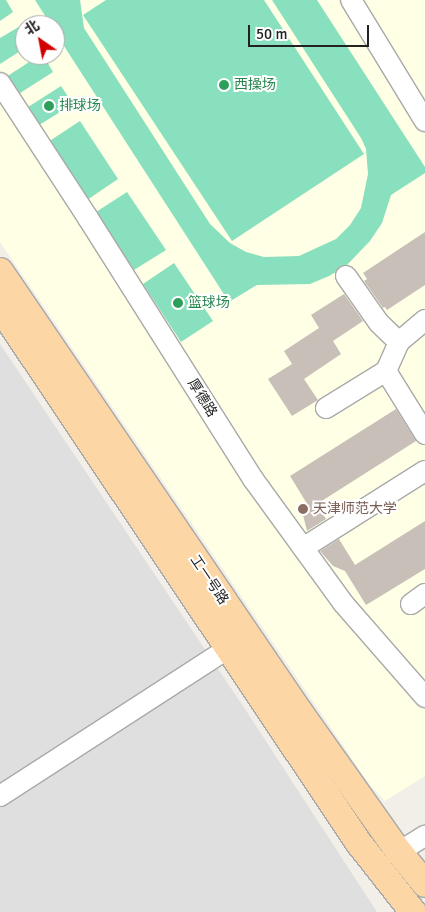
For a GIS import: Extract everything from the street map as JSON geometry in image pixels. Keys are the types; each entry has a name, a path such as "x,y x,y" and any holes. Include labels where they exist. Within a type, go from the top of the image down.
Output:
{"main road":[{"name":"工一号路","path":"0,271 238,642 358,842 413,912"},
{"name":"工一号路","path":"0,307 238,642 425,884"}],"street":[{"path":"351,0 425,121"},
{"name":"厚德路","path":"0,83 253,479 343,603 425,697"},
{"path":"346,276 379,323 399,342"},
{"path":"326,408 386,371 399,342 425,320"},
{"path":"386,371 425,434"},
{"path":"303,548 425,471"},
{"path":"0,796 238,642"},
{"path":"399,852 425,836"}],"shaded area":[{"name":"天津师范大学","path":"0,0 425,0 425,776 385,801 370,785 0,242"},
{"path":"0,344 245,709 377,912 0,912"}],"green space":[{"path":"0,0 6,0 13,12 0,21"},
{"name":"西操场","path":"35,0 80,0 84,28 210,224 230,243 246,252 264,257 299,256 336,239 350,225 361,208 368,174 366,149 361,138 272,0 317,0 425,167 425,173 391,195 382,223 370,241 346,266 310,284 257,285 229,302 65,48 65,15 45,15"},
{"name":"西操场","path":"106,0 264,0 364,154 232,241 83,15"},
{"path":"15,29 15,54 0,64 0,38"},
{"name":"排球场","path":"25,65 49,65 53,72 17,95 6,77"},
{"name":"排球场","path":"61,86 73,104 36,127 25,109"},
{"path":"80,121 118,179 87,200 48,142"},
{"path":"127,192 166,250 134,270 96,212"},
{"name":"篮球场","path":"174,263 213,321 181,342 143,284"}],"building":[{"path":"425,232 425,285 387,310 385,307 383,308 364,281 367,279 363,273"},
{"path":"344,294 363,321 333,341 341,354 304,379 318,400 292,416 268,379 292,364 284,351 319,328 311,315"},
{"path":"396,409 416,441 317,504 326,519 307,531 303,515 309,507 290,476"},
{"path":"425,521 425,569 366,605 345,571 333,566 320,551 339,539 355,565"}],"place":[{"name":"西操场","path":"224,85"},
{"name":"排球场","path":"49,106"},
{"name":"篮球场","path":"178,303"},
{"name":"天津师范大学","path":"303,509"}]}
